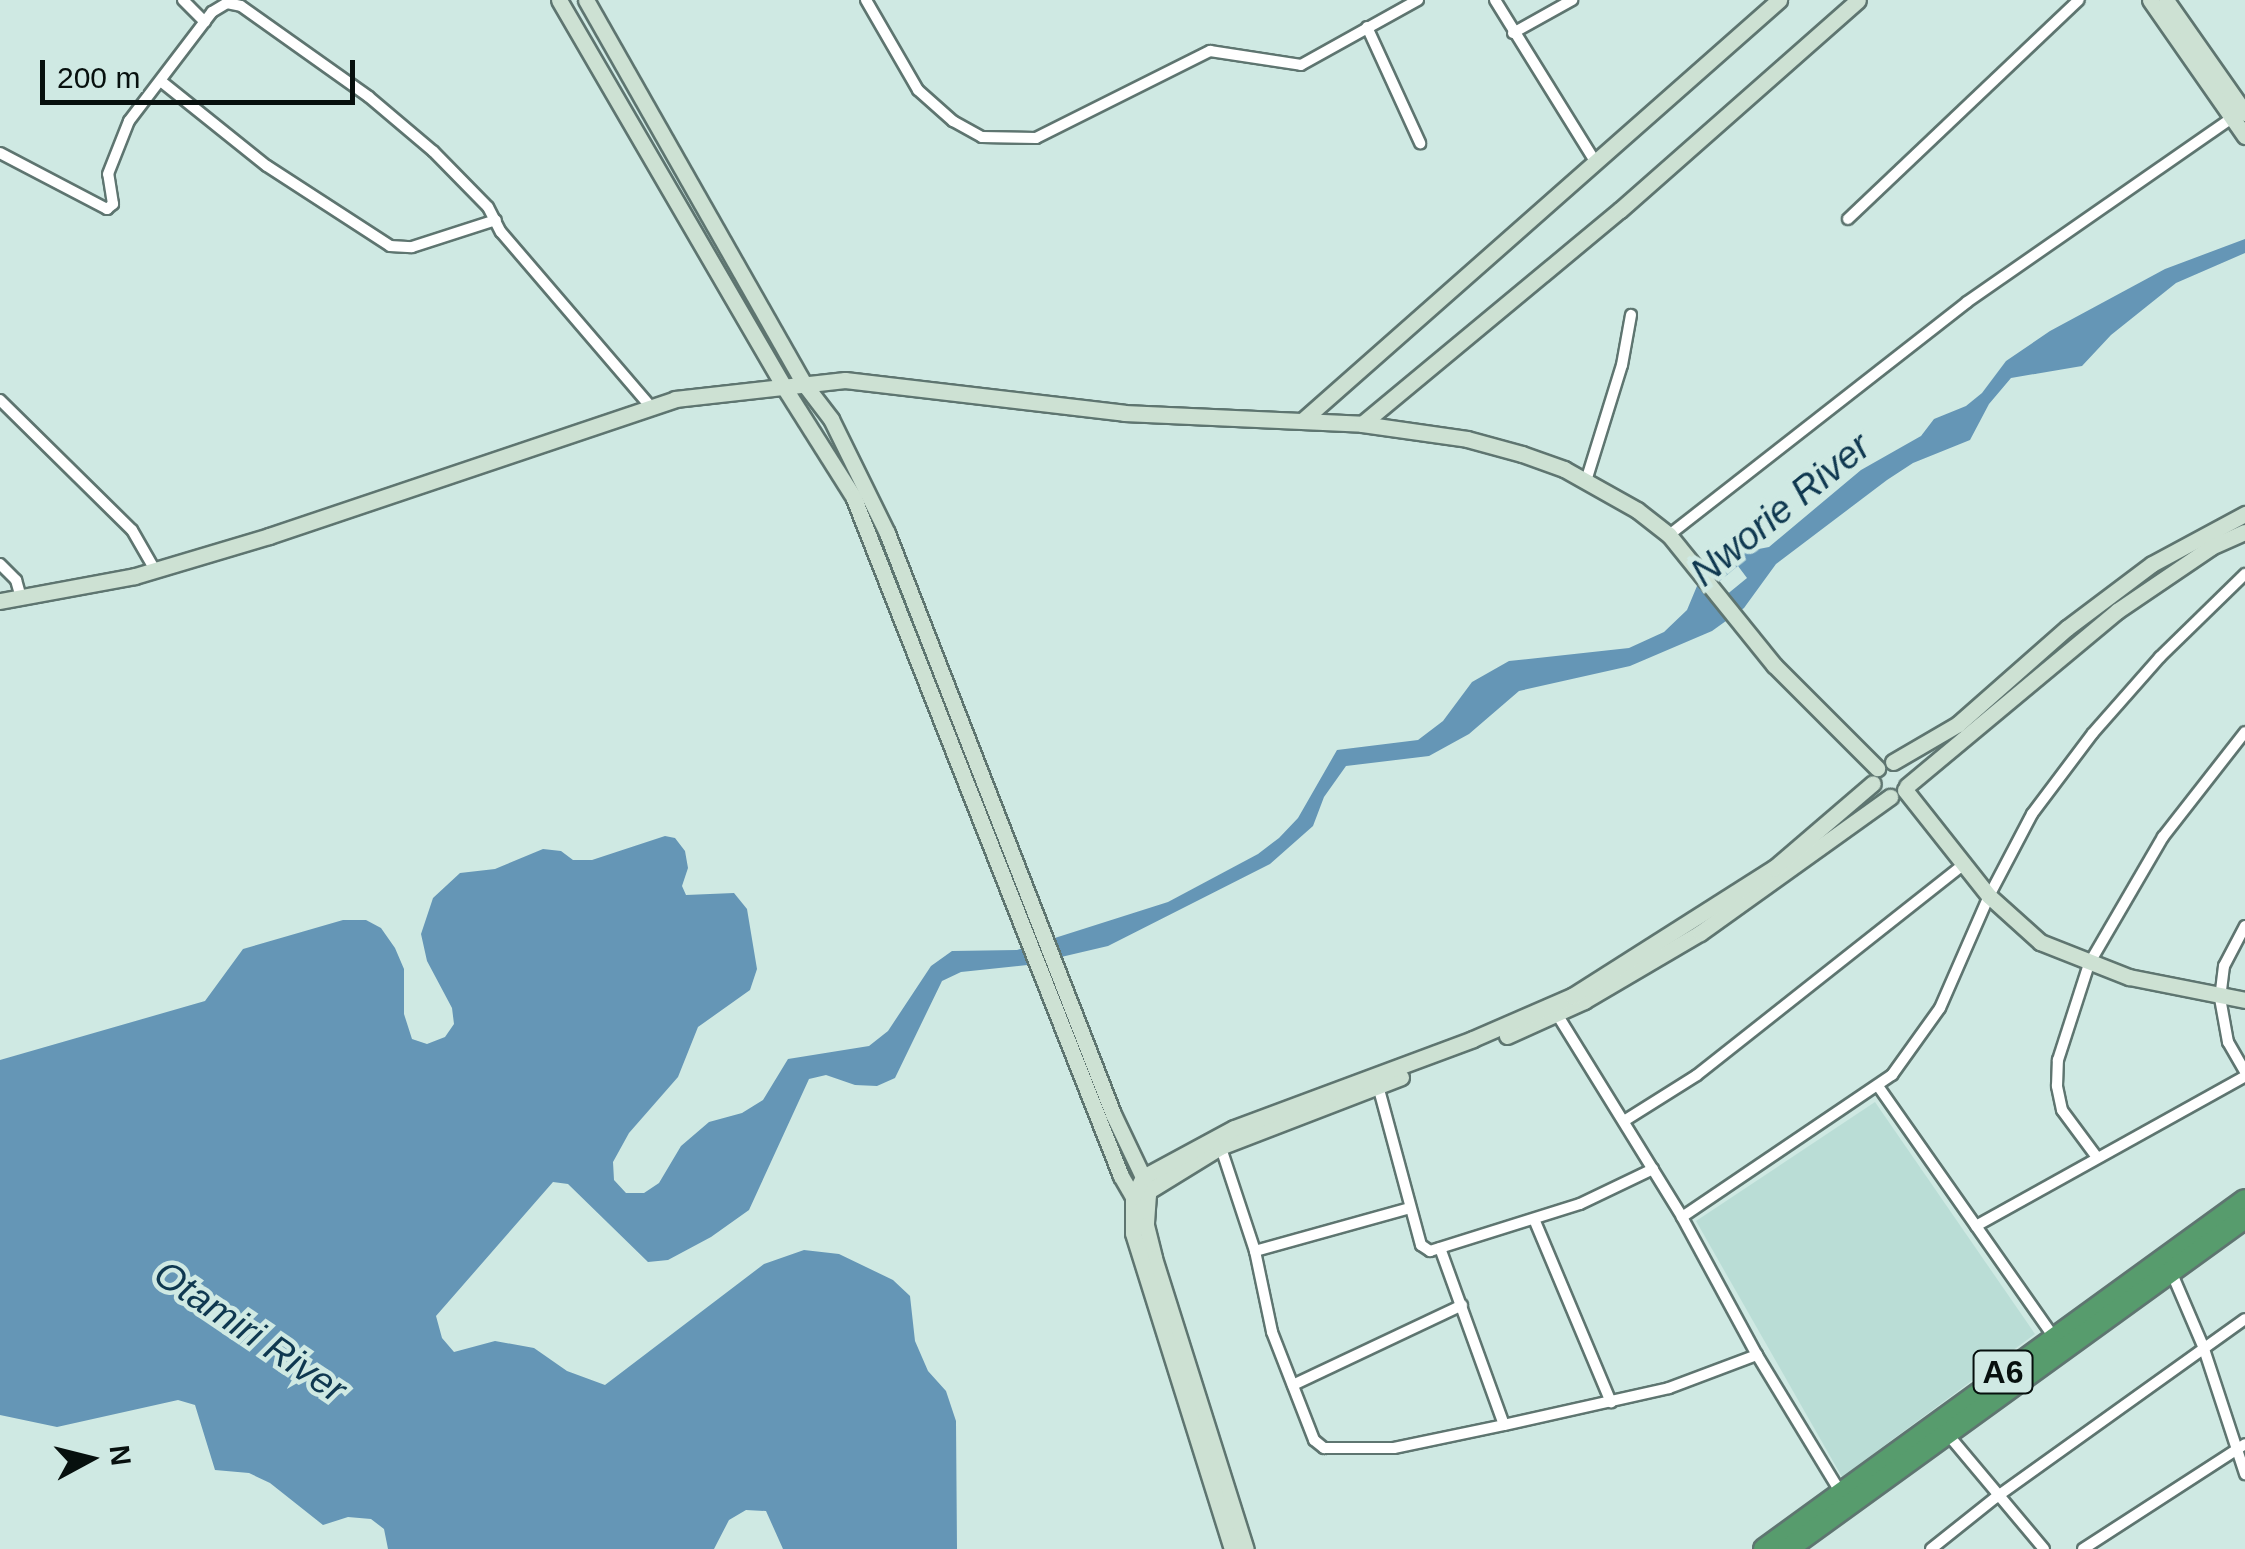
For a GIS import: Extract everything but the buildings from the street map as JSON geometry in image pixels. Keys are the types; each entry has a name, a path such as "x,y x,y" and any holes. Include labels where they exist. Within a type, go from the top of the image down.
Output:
{"highway":[{"name":"A6","path":"1941,1426 2053,1336 2245,1200"},
{"name":"A6","path":"1764,1549 1844,1498 1941,1426 2245,1218"},
{"name":"A6","path":"1788,1549 1844,1498"}],"main road":[{"path":"558,0 784,387 853,496 1030,917"},
{"path":"586,0 805,384 831,418 887,534 1030,917 1121,1176 1141,1196 1154,1258 1246,1549"},
{"path":"1303,420 1779,0"},
{"path":"1362,424 1620,210 1858,0"},
{"path":"2150,0 2238,116"},
{"path":"2166,0 2238,116 2245,136"},
{"path":"0,601 155,570 268,536 650,406 805,384 845,380 1124,413 1362,424 1467,439 1586,480 1638,510 1669,536 1774,665 1875,775 1877,791 1900,791 1989,896 2040,942 2089,964 2220,998 2245,1000"},
{"path":"1554,1010 1774,868 1875,775 1958,724 2067,628 2152,564 2245,514"},
{"path":"1144,1176 1218,1141 1554,1010 1748,902 1900,791 2117,611 2211,547 2245,532"},
{"path":"1893,762 1906,772 1900,791"},
{"path":"1058,994 1135,1168 1144,1176"},
{"path":"1141,1196 1218,1141"},
{"path":"1144,1176 1133,1233 1232,1549"}],"street":[{"path":"183,0 205,22"},
{"path":"866,0 918,90 953,121 982,137 1036,138 1210,51 1301,65 1418,0"},
{"path":"1495,0 1596,162"},
{"path":"1513,33 1572,0"},
{"path":"1848,219 2080,0"},
{"path":"0,152 107,209 112,204 108,174 129,121 205,22 228,2 241,6 369,97 433,150 650,406"},
{"path":"1367,28 1420,144"},
{"path":"162,82 267,166 390,246 412,248 496,220"},
{"path":"1669,536 1967,302 2238,116"},
{"path":"1586,480 1622,365 1631,315"},
{"path":"0,400 132,530 155,570"},
{"path":"0,564 16,580 21,598"},
{"path":"1682,1217 1892,1076 1934,1019 2025,823 2092,734 2160,658 2245,574"},
{"path":"2096,1156 2062,1110 2057,1086 2058,1060 2089,964 2163,836 2245,732"},
{"path":"1624,1121 1697,1074 1964,864"},
{"path":"1976,1226 2245,1074 2228,1042 2220,998 2224,966 2245,926"},
{"path":"1554,1010 1653,1168 1757,1355 1844,1498"},
{"path":"1376,1080 1421,1245 1430,1251 1598,1197 1653,1168"},
{"path":"1878,1086 2053,1336"},
{"path":"1218,1141 1255,1250 1272,1332 1314,1440 1324,1448 1394,1448 1504,1425 1669,1388 1757,1355"},
{"path":"1255,1250 1410,1208"},
{"path":"1534,1219 1611,1402"},
{"path":"1440,1248 1504,1425"},
{"path":"2170,1269 2241,1446 2245,1474"},
{"path":"1292,1385 1462,1305"},
{"path":"1931,1549 2000,1494 2245,1319"},
{"path":"1941,1426 2044,1549"},
{"path":"2083,1549 2241,1446"}],"shaded area":[{"path":"1875,1102 2035,1334 1842,1477 1696,1221"}],"water":[{"name":"Otamiri River","path":"2245,239 2245,253 2176,283 2111,335 2082,366 2011,378 1989,404 1970,440 1913,463 1887,480 1776,564 1744,608 1712,631 1630,666 1519,691 1469,734 1429,756 1346,766 1324,797 1313,826 1270,864 1108,946 1027,965 961,972 942,981 895,1078 877,1086 855,1085 826,1075 809,1079 749,1210 711,1237 668,1260 648,1262 568,1184 553,1182 436,1316 442,1338 454,1352 495,1341 534,1348 567,1371 605,1385 764,1264 804,1250 839,1254 893,1280 910,1296 915,1341 928,1371 946,1391 956,1421 957,1549 783,1549 766,1511 746,1510 729,1520 714,1549 388,1549 384,1529 371,1519 348,1517 323,1525 270,1483 249,1473 215,1470 195,1405 178,1400 57,1427 0,1415 0,1060 205,1001 243,949 343,920 366,920 381,928 395,948 404,969 404,1014 412,1039 427,1044 445,1037 454,1024 452,1008 427,961 421,934 433,898 460,873 495,869 543,849 561,851 573,860 592,860 665,836 675,838 685,851 688,868 682,886 686,895 734,893 747,909 757,969 750,990 698,1027 678,1077 629,1133 613,1162 614,1180 626,1193 644,1193 659,1183 681,1146 709,1122 742,1113 763,1100 788,1059 869,1046 888,1031 931,966 952,951 1017,950 1168,902 1258,854 1279,838 1298,818 1337,750 1418,740 1443,721 1472,682 1509,661 1629,648 1664,632 1687,610 1697,586 1733,554 1769,547 1861,470 1921,436 1934,419 1966,406 1982,393 2006,361 2050,331 2165,269","holes":["1738,566 1747,578 1714,605 1704,594"]}],"water label":[{"name":"Nworie River","path":"1781,510"}]}
